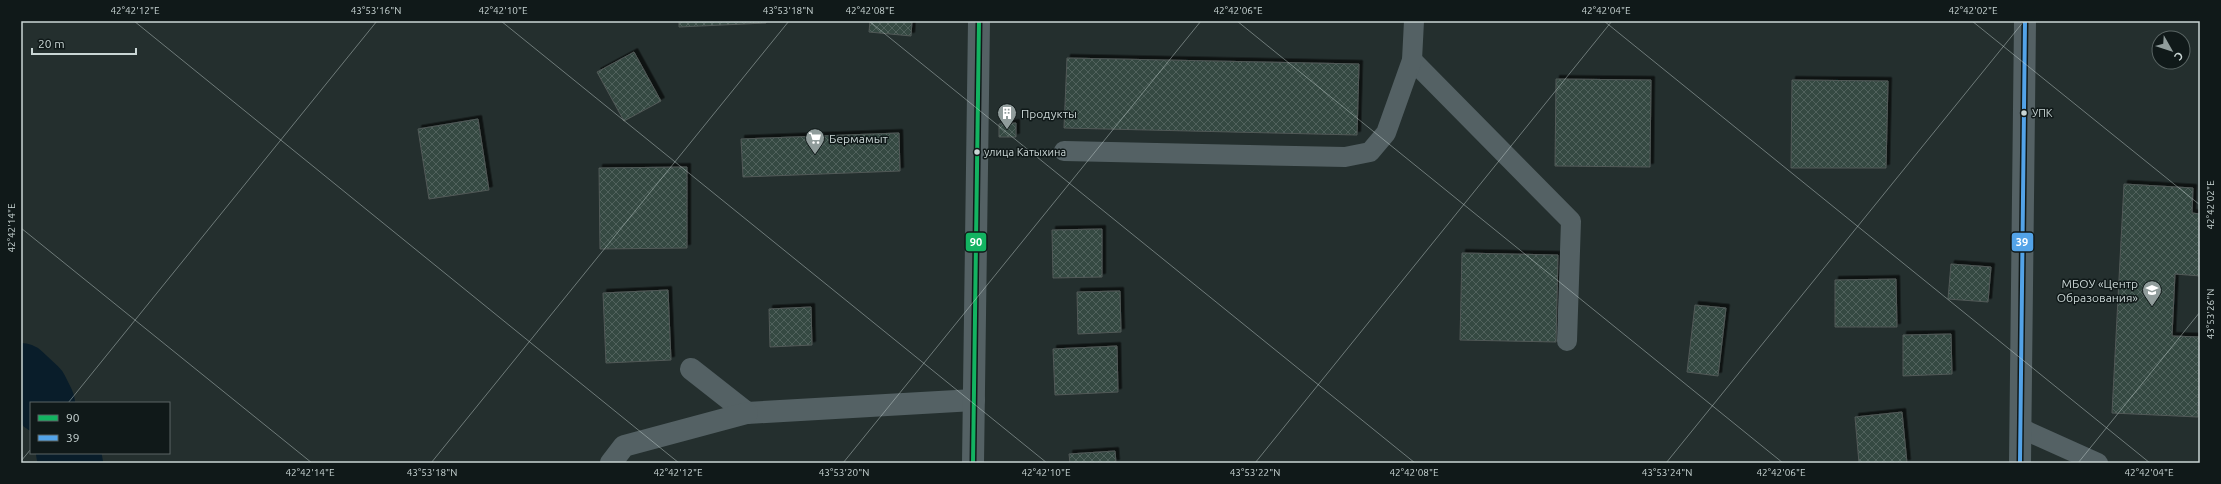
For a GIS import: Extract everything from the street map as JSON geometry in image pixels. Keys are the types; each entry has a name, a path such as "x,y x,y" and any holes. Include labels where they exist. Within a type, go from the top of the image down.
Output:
{"street":[{"path":"973,463 979,21"},
{"path":"2020,463 2025,21"},
{"path":"691,369 747,413"},
{"path":"611,463 624,446 747,413 974,400"}],"lane":[{"path":"1064,151 1345,157 1370,152 1386,133 1412,60 1414,21"},
{"path":"1412,60 1571,221 1567,340"},
{"path":"2020,428 2098,463"}],"building":[{"path":"679,21 766,21 766,23 679,27"},
{"path":"870,21 912,21 911,36 869,32"},
{"path":"634,52 661,101 624,121 597,72"},
{"path":"1067,58 1359,64 1357,135 1064,128"},
{"path":"1556,79 1651,80 1650,167 1555,166"},
{"path":"1792,80 1888,81 1886,168 1791,168"},
{"path":"478,119 489,190 429,199 418,129"},
{"name":"Продукты","path":"1016,123 1016,137 999,137 999,124"},
{"path":"899,133 900,171 743,177 741,139"},
{"path":"687,167 687,248 600,249 599,168"},
{"path":"2124,184 2193,188 2192,213 2200,214 2200,276 2175,274 2172,336 2200,337 2198,417 2112,413"},
{"path":"1102,229 1102,277 1053,278 1052,230"},
{"path":"1462,253 1558,255 1556,342 1460,340"},
{"path":"1951,264 1991,267 1988,302 1948,299"},
{"path":"1896,279 1897,327 1835,327 1835,280"},
{"path":"668,290 671,360 606,363 603,293"},
{"path":"1120,291 1121,332 1078,334 1077,292"},
{"path":"1695,305 1726,308 1718,376 1687,372"},
{"path":"811,307 812,345 770,347 769,309"},
{"path":"1951,334 1952,374 1903,376 1903,335"},
{"path":"1117,346 1118,392 1055,395 1053,349"},
{"path":"1902,412 1907,463 1859,463 1855,417"},
{"path":"1115,451 1116,463 1070,463 1069,454"}],"waterway":[{"path":"21,374 37,389 44,402"},
{"path":"68,454 72,463"}],"transit line":[{"name":"90","path":"973,463 979,21"},
{"name":"39","path":"2020,463 2025,21"}],"place":[{"name":"УПК","path":"2024,113"},
{"name":"Продукты","path":"1007,130"},
{"name":"улица Катыхина","path":"977,152"},
{"name":"Бермамыт","path":"815,155"},
{"name":"МБОУ «Центр Образования»","path":"2152,307"}]}
